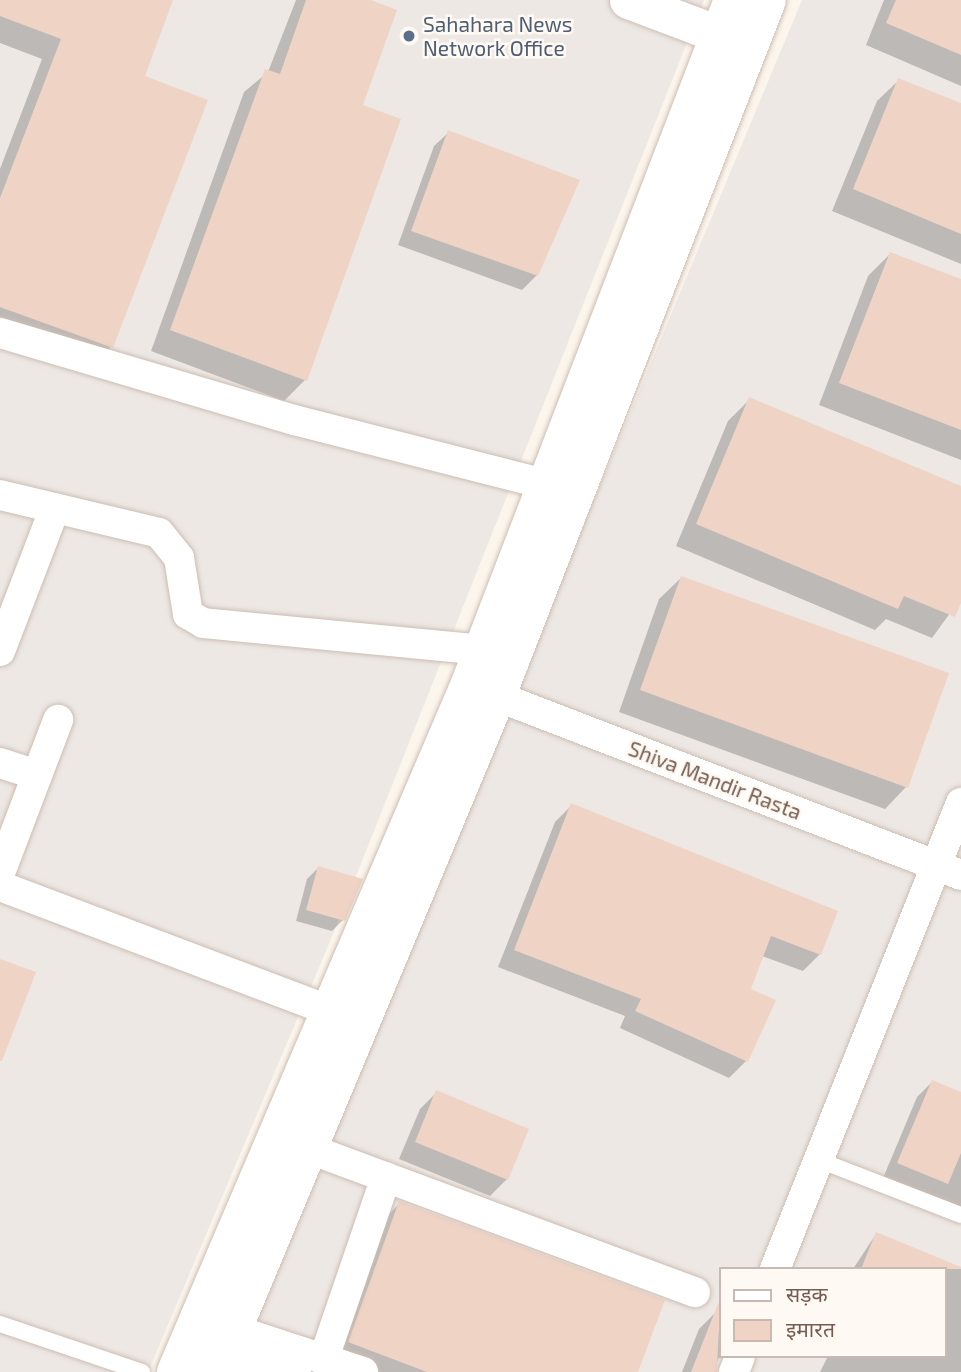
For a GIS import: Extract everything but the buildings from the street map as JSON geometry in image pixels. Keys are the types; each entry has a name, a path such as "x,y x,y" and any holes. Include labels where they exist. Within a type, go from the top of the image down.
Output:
{"main road":[{"path":"483,691 482,650 546,484 752,2"},
{"path":"215,1346 345,1016 483,691 734,40"},
{"path":"176,1372 215,1346 307,1148 345,1016"}],"street":[{"path":"628,0 734,40"},
{"path":"0,333 294,420 546,484"},
{"path":"0,495 159,533 179,558 188,614 203,623 482,650"},
{"path":"0,651 55,508"},
{"name":"Shiva Mandir Rasta","path":"483,691 949,870"},
{"path":"0,873 58,720"},
{"path":"0,763 37,775"},
{"path":"776,1267 818,1160 949,870 961,803"},
{"path":"0,886 345,1016"},
{"path":"307,1148 695,1292"},
{"path":"308,1365 386,1177"},
{"path":"215,1346 308,1365 363,1372"}],"lane":[{"path":"818,1160 961,1215"},
{"path":"0,1324 142,1372"}],"shaded area":[{"path":"0,0 704,0 331,939 148,1372 0,1372"},
{"path":"802,0 961,0 961,1372 231,1372"}],"place":[{"name":"Sahahara News Network Office","path":"409,36"}]}
